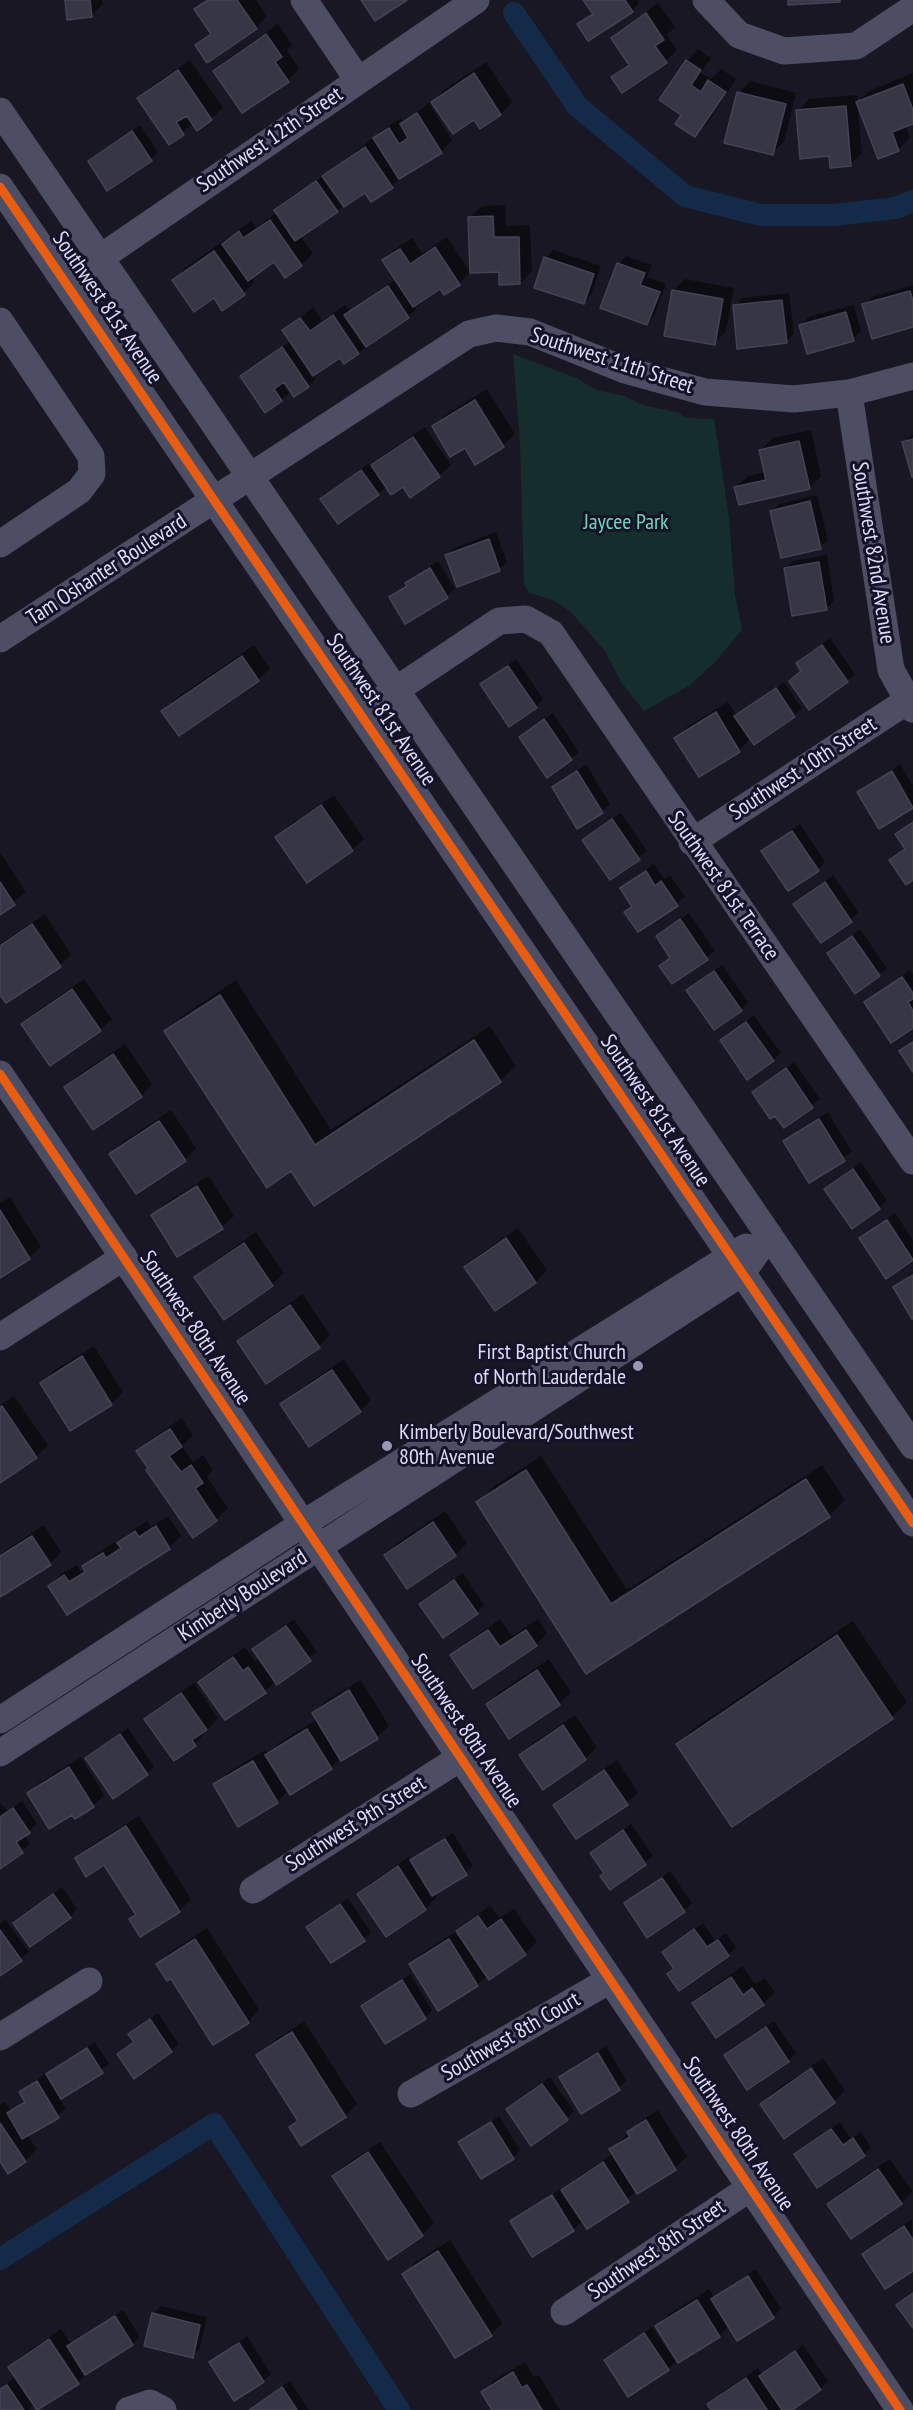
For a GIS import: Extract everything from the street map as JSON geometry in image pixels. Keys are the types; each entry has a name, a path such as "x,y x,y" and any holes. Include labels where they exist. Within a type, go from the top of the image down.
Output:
{"street":[{"path":"304,0 358,80"},
{"name":"Southwest 12th Street","path":"65,282 476,0"},
{"path":"706,0 740,35 784,51 856,46 913,8"},
{"name":"Southwest 81st Avenue","path":"0,111 913,1446"},
{"name":"Southwest 81st Avenue","path":"0,187 913,1523"},
{"path":"0,321 91,456 92,474 79,491 0,544"},
{"name":"Southwest 11th Street","path":"215,501 470,334 496,328 530,332 625,370 705,392 794,399 849,393 913,376"},
{"name":"Southwest 82nd Avenue","path":"849,393 891,670 911,702"},
{"name":"Tam Oshanter Boulevard","path":"0,639 215,501"},
{"name":"Southwest 81st Terrace","path":"396,690 499,621 526,619 551,633 692,842 913,1161"},
{"path":"360,714 396,690"},
{"name":"Southwest 10th Street","path":"692,842 911,702"},
{"name":"Southwest 80th Avenue","path":"0,1074 900,2410"},
{"name":"Kimberly Boulevard","path":"0,1753 319,1546 736,1264 769,1235"},
{"path":"0,1337 124,1257"},
{"name":"Kimberly Boulevard","path":"0,1720 304,1524 736,1264"},
{"name":"Southwest 9th Street","path":"253,1890 460,1758"},
{"name":"Southwest 8th Court","path":"411,2094 610,1980"},
{"path":"0,2037 88,1981"},
{"name":"Southwest 8th Street","path":"564,2313 750,2188"},
{"path":"906,2410 913,2406"}],"green space":[{"name":"Jaycee Park","path":"513,354 576,378 596,390 624,396 643,405 676,412 687,418 714,419 729,518 735,595 742,630 715,662 690,685 644,711 621,682 605,651 571,612 551,599 529,593 524,584 520,442"}],"building":[{"path":"65,0 90,0 92,17 67,20"},
{"path":"208,0 237,0 257,29 207,63 195,45 211,34 194,9"},
{"path":"361,0 407,0 375,21"},
{"path":"583,0 625,0 633,12 588,41 577,24 593,14"},
{"path":"788,0 840,0 840,2 788,5"},
{"path":"646,13 664,40 655,46 667,63 622,93 611,77 629,65 611,38"},
{"path":"266,34 282,57 275,62 289,82 242,113 213,71"},
{"path":"686,60 701,70 691,85 701,92 708,80 726,92 695,137 675,124 681,115 659,100"},
{"path":"178,70 212,120 197,131 187,116 176,122 184,135 169,145 137,98"},
{"path":"474,73 501,115 480,129 474,120 453,134 431,102"},
{"path":"903,84 913,110 913,124 892,132 899,151 878,159 856,102"},
{"path":"737,92 786,104 773,155 724,143"},
{"path":"846,106 851,166 830,168 829,156 800,159 796,110"},
{"path":"417,113 442,153 399,179 373,138 389,128 399,144 408,138 400,124"},
{"path":"132,131 152,161 107,191 88,161"},
{"path":"365,147 393,188 371,202 365,193 344,207 322,176"},
{"path":"316,181 338,212 295,241 274,210"},
{"path":"493,216 494,237 519,237 520,284 499,285 499,272 470,273 468,217"},
{"path":"270,220 302,266 285,278 274,262 248,281 222,244 239,231 243,238"},
{"path":"435,247 460,285 444,295 440,289 413,307 382,260 400,249 410,264"},
{"path":"214,251 245,295 222,311 214,298 194,312 172,280"},
{"path":"544,257 594,274 584,304 534,288"},
{"path":"617,263 645,273 640,285 660,292 647,325 600,308"},
{"path":"388,286 409,318 366,347 344,315"},
{"path":"672,290 723,299 715,345 664,336"},
{"path":"910,291 913,301 913,327 872,339 862,304"},
{"path":"782,300 787,343 737,349 733,305"},
{"path":"846,312 854,341 807,354 799,325"},
{"path":"333,315 359,354 344,364 340,358 313,376 282,330 300,318 310,331"},
{"path":"282,347 309,387 294,397 284,382 274,389 282,401 265,413 240,376"},
{"path":"475,400 504,447 475,465 465,448 450,457 432,426"},
{"path":"413,437 440,477 410,498 403,487 391,495 371,465"},
{"path":"913,439 913,477 912,477 902,442"},
{"path":"799,441 810,489 739,505 734,487 766,480 759,450"},
{"path":"361,470 379,495 338,524 320,499"},
{"path":"810,501 821,549 781,558 770,511"},
{"path":"489,539 500,571 457,587 445,555"},
{"path":"819,562 827,610 792,616 784,568"},
{"path":"430,568 448,598 405,624 389,597 407,586 405,583"},
{"path":"822,645 848,682 809,710 789,681 801,671 796,663"},
{"path":"242,656 259,681 179,736 161,711"},
{"path":"508,666 537,708 509,727 480,684"},
{"path":"776,688 795,717 754,745 734,716"},
{"path":"716,712 740,752 699,777 674,738"},
{"path":"544,719 572,760 547,778 519,737"},
{"path":"577,771 603,813 577,829 552,787"},
{"path":"892,771 913,808 879,829 857,792"},
{"path":"321,805 353,851 307,883 275,837"},
{"path":"612,819 640,860 610,880 582,840"},
{"path":"913,822 913,880 906,885 889,860 905,849 895,834"},
{"path":"792,831 819,871 788,891 761,851"},
{"path":"646,871 655,886 661,881 678,906 638,932 624,912 632,907 620,888"},
{"path":"0,882 15,905 0,915"},
{"path":"825,882 852,922 821,943 793,904"},
{"path":"680,919 708,960 672,984 659,966 670,958 656,936"},
{"path":"32,924 61,967 6,1003 0,995 0,946"},
{"path":"852,936 880,976 855,994 827,953"},
{"path":"714,971 742,1011 714,1030 686,990"},
{"path":"902,977 913,993 913,999 908,1002 913,1011 913,1028 891,1043 864,1002"},
{"path":"72,989 101,1031 50,1066 21,1024"},
{"path":"220,995 315,1145 474,1040 501,1082 314,1206 291,1171 267,1188 164,1031"},
{"path":"746,1022 774,1061 747,1080 720,1040"},
{"path":"913,1042 913,1072 899,1051"},
{"path":"113,1054 142,1097 93,1130 64,1087"},
{"path":"786,1068 813,1108 784,1128 775,1116 770,1119 752,1092"},
{"path":"819,1119 845,1161 809,1183 783,1141"},
{"path":"159,1121 186,1161 136,1194 109,1154"},
{"path":"853,1169 880,1209 852,1229 824,1189"},
{"path":"197,1186 223,1229 177,1257 151,1215"},
{"path":"0,1210 30,1259 0,1278"},
{"path":"887,1220 913,1260 886,1279 859,1238"},
{"path":"506,1238 536,1283 495,1311 464,1267"},
{"path":"244,1243 273,1286 224,1320 194,1277"},
{"path":"913,1275 913,1318 912,1319 893,1287"},
{"path":"290,1305 320,1348 266,1384 237,1341"},
{"path":"82,1356 112,1405 70,1431 40,1383"},
{"path":"332,1370 361,1412 309,1447 280,1404"},
{"path":"2,1406 37,1458 0,1483 0,1407"},
{"path":"170,1429 182,1447 169,1456 181,1472 191,1465 203,1483 195,1488 217,1521 193,1538 146,1470 148,1468 136,1451"},
{"path":"526,1470 611,1604 806,1479 830,1517 586,1674 476,1502"},
{"path":"433,1522 456,1556 407,1589 384,1555"},
{"path":"156,1526 170,1549 67,1615 48,1586 64,1575 69,1582 85,1572 82,1566 103,1553 106,1558 121,1548 117,1543 135,1531 139,1537"},
{"path":"32,1536 51,1565 0,1597 0,1556"},
{"path":"454,1580 478,1614 443,1638 419,1604"},
{"path":"286,1626 311,1661 277,1685 252,1649"},
{"path":"488,1630 500,1647 526,1630 537,1646 473,1689 450,1655"},
{"path":"837,1635 893,1719 732,1827 676,1744"},
{"path":"233,1657 243,1671 248,1667 266,1693 225,1720 198,1682"},
{"path":"537,1670 560,1705 509,1739 486,1704"},
{"path":"349,1690 378,1739 341,1761 312,1713"},
{"path":"181,1693 207,1730 192,1740 196,1746 174,1761 144,1719"},
{"path":"563,1725 586,1760 543,1790 519,1755"},
{"path":"307,1729 332,1769 290,1795 265,1755"},
{"path":"120,1734 148,1775 113,1799 85,1758"},
{"path":"253,1761 278,1803 238,1827 213,1784"},
{"path":"69,1767 94,1807 75,1819 72,1815 49,1829 27,1793"},
{"path":"604,1770 628,1805 576,1839 553,1805"},
{"path":"13,1808 30,1833 16,1842 23,1853 0,1869 0,1817"},
{"path":"126,1826 180,1912 140,1937 129,1919 136,1915 104,1865 86,1877 75,1858"},
{"path":"623,1830 646,1865 610,1890 600,1876 604,1873 590,1853"},
{"path":"445,1839 467,1875 432,1896 410,1860"},
{"path":"398,1866 426,1910 386,1937 357,1894"},
{"path":"662,1878 685,1912 647,1938 624,1903"},
{"path":"53,1894 71,1918 30,1947 13,1923"},
{"path":"340,1904 365,1941 331,1963 306,1927"},
{"path":"478,1916 487,1929 501,1919 526,1955 489,1980 456,1931"},
{"path":"694,1929 707,1947 718,1940 729,1956 679,1991 667,1974 674,1969 662,1952"},
{"path":"0,1930 22,1961 0,1976"},
{"path":"195,1939 249,2023 213,2045 171,1979 167,1981 156,1964"},
{"path":"449,1939 478,1986 438,2011 409,1964"},
{"path":"731,1977 743,1995 752,1988 764,2005 716,2038 692,2003"},
{"path":"402,1980 426,2019 385,2044 361,2006"},
{"path":"150,2019 172,2052 134,2079 117,2054 134,2042 128,2034"},
{"path":"766,2027 789,2062 747,2090 724,2055"},
{"path":"292,2032 346,2117 301,2146 289,2127 298,2121 256,2055"},
{"path":"87,2048 103,2073 61,2099 46,2074"},
{"path":"598,2053 620,2090 581,2114 559,2077"},
{"path":"811,2068 835,2103 784,2139 760,2104"},
{"path":"37,2081 59,2118 22,2139 7,2113 25,2102 19,2092"},
{"path":"542,2084 568,2120 531,2146 506,2109"},
{"path":"646,2120 676,2170 637,2194 609,2149 630,2137 627,2132"},
{"path":"491,2122 514,2159 481,2179 458,2142"},
{"path":"0,2123 26,2162 8,2174 0,2161"},
{"path":"831,2129 843,2145 853,2138 865,2156 817,2188 794,2154"},
{"path":"368,2152 423,2236 388,2260 332,2176"},
{"path":"603,2162 629,2202 587,2229 561,2190"},
{"path":"878,2169 902,2204 851,2239 827,2204"},
{"path":"552,2195 574,2231 532,2257 510,2221"},
{"path":"904,2226 913,2240 913,2271 885,2289 862,2254"},
{"path":"438,2251 492,2336 455,2358 402,2274"},
{"path":"748,2276 774,2318 737,2341 711,2299"},
{"path":"913,2293 913,2328 896,2305"},
{"path":"697,2300 720,2337 678,2363 655,2326"},
{"path":"152,2313 200,2325 193,2358 144,2346"},
{"path":"115,2316 133,2345 85,2375 67,2346"},
{"path":"644,2333 669,2370 628,2397 604,2360"},
{"path":"49,2339 79,2384 37,2410 8,2367"},
{"path":"239,2343 264,2382 234,2401 209,2362"},
{"path":"795,2351 821,2390 792,2410 782,2410 759,2376"},
{"path":"513,2372 522,2388 527,2385 542,2410 492,2410 481,2392"},
{"path":"746,2378 767,2410 711,2410 707,2404"},
{"path":"7,2385 24,2410 0,2410 0,2389"},
{"path":"282,2387 297,2410 249,2410"}],"waterway":[{"path":"514,13 577,106 685,196 761,215 834,215 896,208 913,201"},
{"path":"0,2259 214,2124 399,2410"}],"cycle path":[{"path":"0,187 913,1523"},
{"path":"0,1074 900,2410"}],"place":[{"name":"First Baptist Church of North Lauderdale","path":"638,1366"},
{"name":"Kimberly Boulevard/Southwest 80th Avenue","path":"387,1446"}]}
